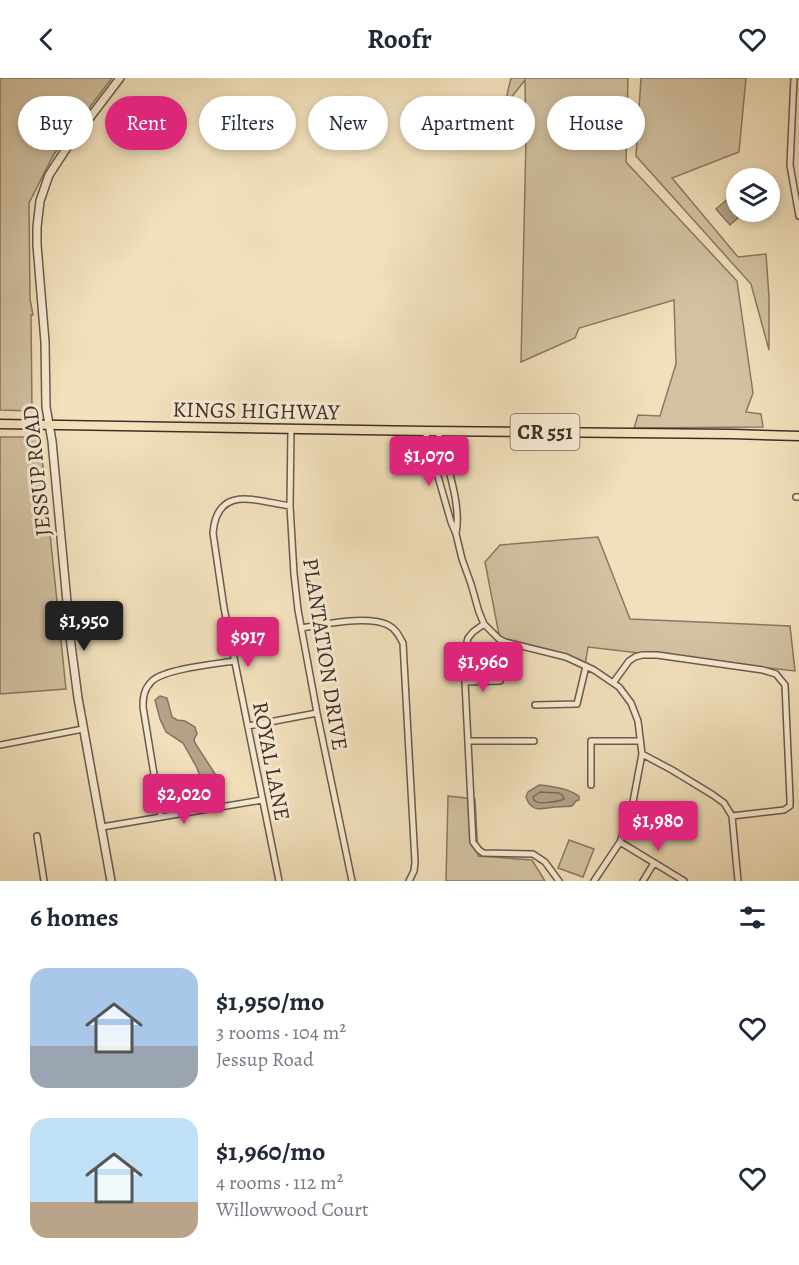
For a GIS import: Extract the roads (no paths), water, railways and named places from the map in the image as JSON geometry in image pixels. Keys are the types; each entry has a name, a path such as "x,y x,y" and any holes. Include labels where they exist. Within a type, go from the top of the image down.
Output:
{"main road":[{"name":"KINGS HIGHWAY","path":"0,424 799,436"}],"street":[{"name":"JESSUP ROAD","path":"111,881 83,729 72,654 52,441 46,407 45,342 37,227 40,201 49,175 120,78"},
{"path":"794,78 790,165 799,216"},
{"name":"PLANTATION DRIVE","path":"291,429 290,506 294,574 317,712 352,881"},
{"path":"425,431 462,559 484,624 499,639 506,642 566,657 594,670 619,687 631,704 638,721 642,754 633,807 620,842 594,881"},
{"path":"438,431 458,508 456,534"},
{"name":"ROYAL LANE","path":"279,881 224,608 213,533 214,522 225,503 233,500 245,499 290,506"},
{"path":"302,628 328,623 380,622 389,625 398,633 403,644 415,862 409,881"},
{"path":"484,624 468,638 466,646 465,682 473,842 483,853 533,854 545,862 560,881"},
{"path":"613,683 629,661 642,655 657,655 756,669 776,674 781,679 785,685 790,806 777,812 732,816"},
{"path":"161,817 143,707 143,696 147,687 153,680 174,672 234,660"},
{"path":"535,705 577,704 586,666"},
{"path":"465,682 500,681"},
{"path":"248,726 317,712"},
{"path":"0,745 83,729"},
{"path":"468,741 534,741"},
{"path":"591,784 591,741 640,741"},
{"path":"642,754 724,802 732,816 738,881"},
{"path":"102,827 262,800"},
{"path":"37,836 44,881"},
{"path":"620,842 684,881"},
{"path":"643,881 654,863"}],"water":[{"path":"726,200 726,220 716,209"},
{"path":"160,696 167,698 172,717 195,727 197,734 194,739 195,743 217,777 213,785 201,776 183,743 166,732 155,700"},
{"path":"539,785 570,791 579,796 579,800 572,806 534,808 526,797 528,792"}]}
